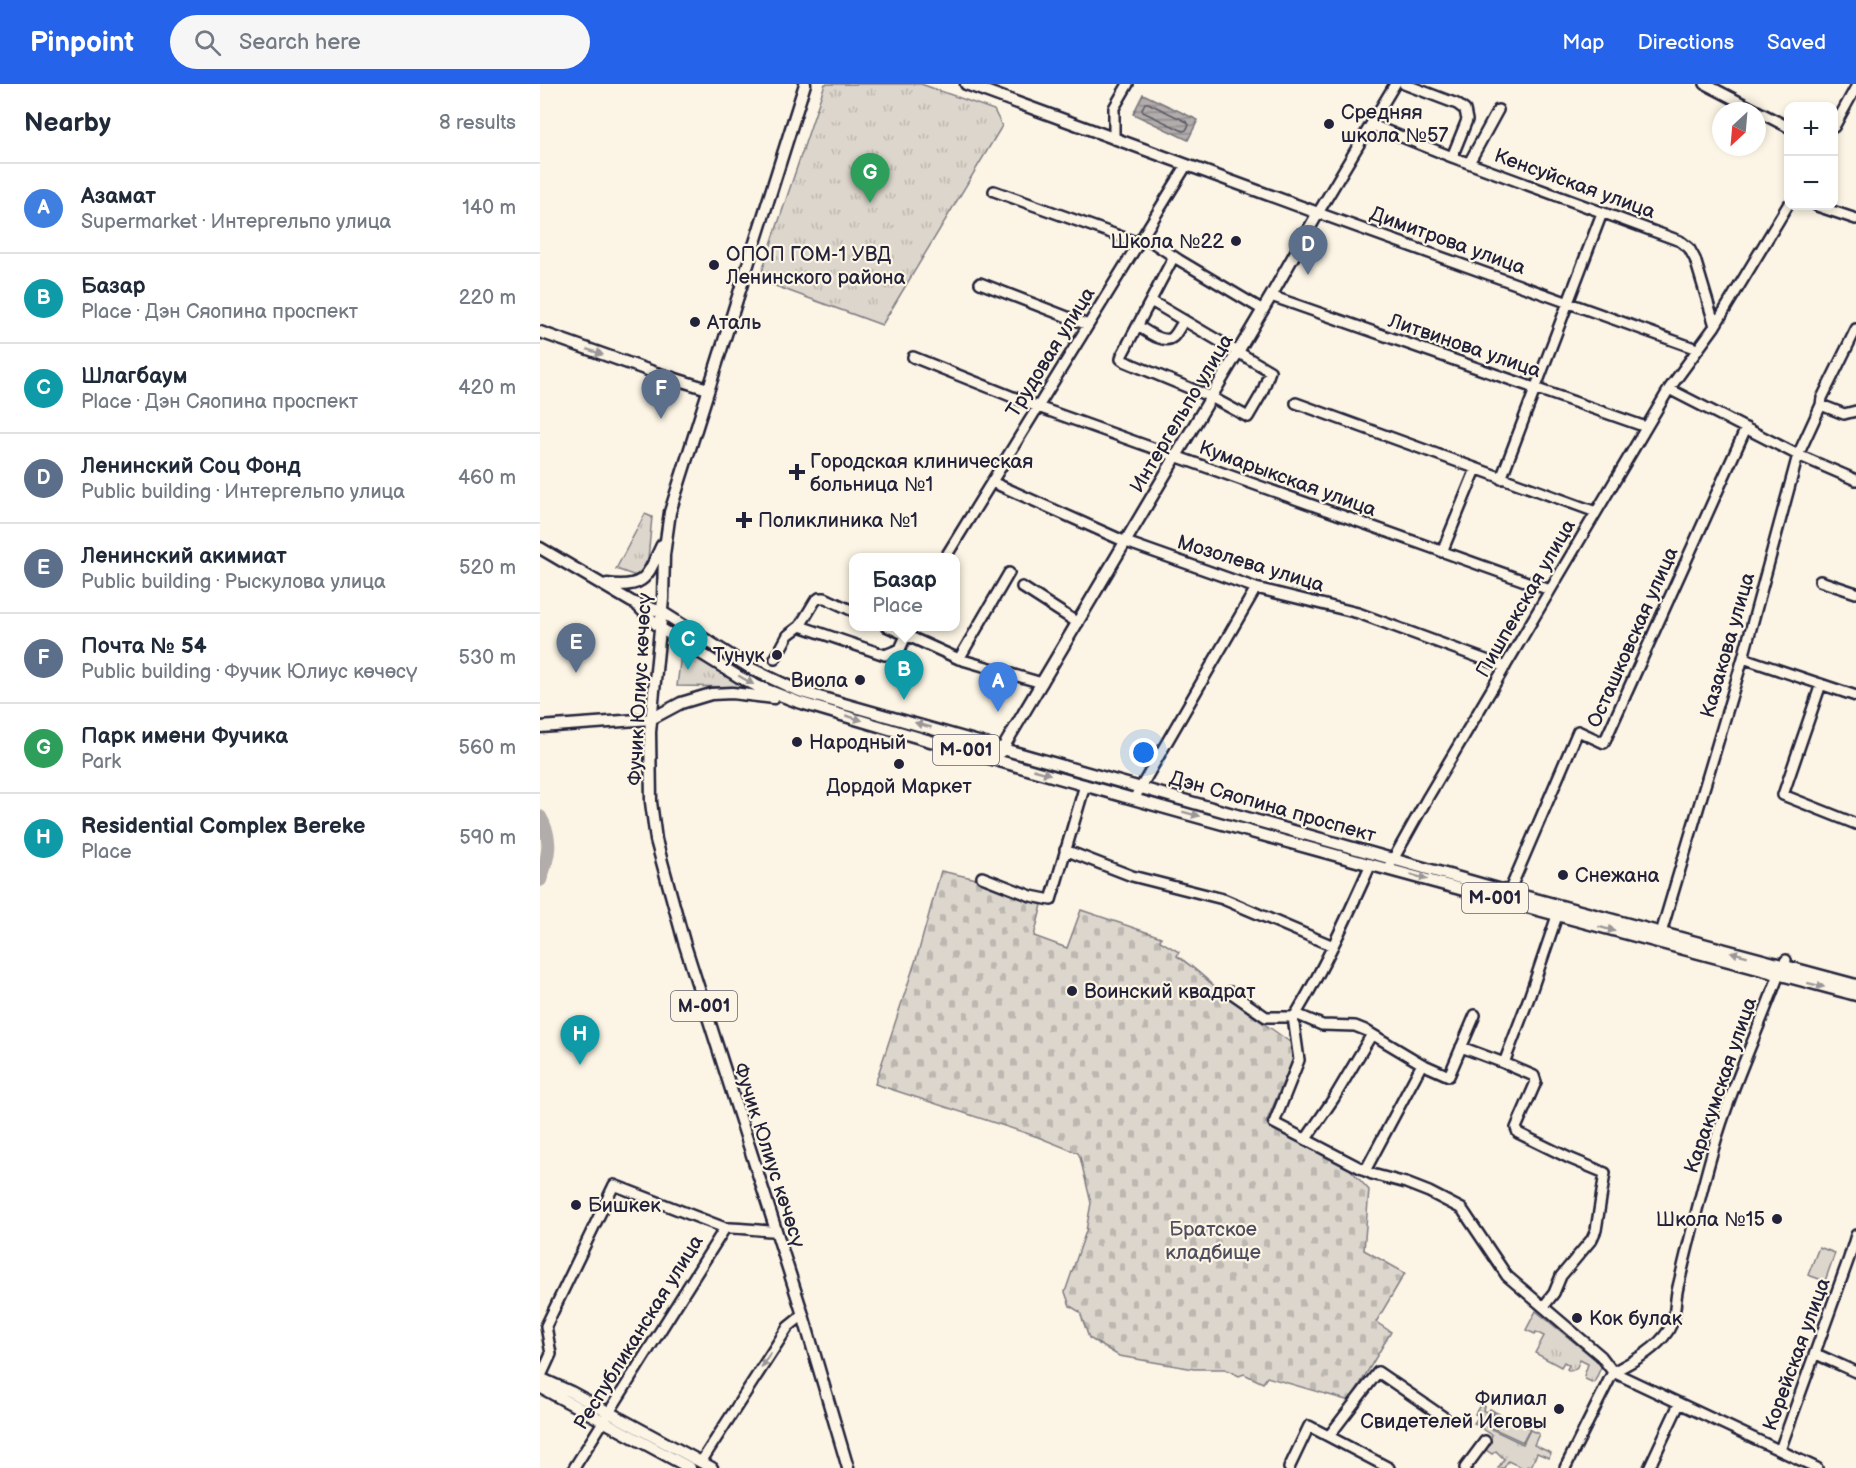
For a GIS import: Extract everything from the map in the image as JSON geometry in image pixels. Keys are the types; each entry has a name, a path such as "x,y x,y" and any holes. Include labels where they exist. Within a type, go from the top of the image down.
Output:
{"main road":[{"name":"Фучик Юлиус көчөсү","path":"805,84 670,512 651,719 651,802 660,856 684,942 803,1316 848,1468"},
{"name":"Димитрова улица","path":"966,84 1318,213"},
{"name":"Интергельпо улица","path":"997,759 1318,213"},
{"path":"540,332 656,373 708,388"},
{"path":"602,584 624,586 638,583 649,573 666,536"},
{"path":"540,548 636,604"},
{"name":"Дэн Сяопина проспект","path":"636,604 662,612 752,669 792,688 1141,788 1391,864 1559,910 1856,985"},
{"name":"Дэн Сяопина проспект","path":"636,604 660,628 750,682 798,702 1134,799 1371,864 1391,864 1509,892 1559,910 1661,933 1783,967 1856,995"},
{"path":"540,727 651,719 681,703 711,694 751,695 798,702"},
{"path":"540,1378 571,1392 690,1468"},
{"path":"540,1387 606,1416 699,1465 712,1468"}],"street":[{"path":"1113,139 1114,108 1128,84"},
{"name":"Интергельпо улица","path":"1318,213 1395,84"},
{"path":"1404,84 1457,104 1465,110 1467,120 1452,157"},
{"path":"1705,84 1784,125"},
{"path":"1838,118 1856,87"},
{"path":"1469,163 1498,110"},
{"name":"Кенсуйская улица","path":"1372,125 1680,241 1689,248 1695,259 1714,326"},
{"name":"Трудовая улица","path":"948,553 1186,166"},
{"path":"994,191 1141,239 1263,310"},
{"name":"Пишпекская улица","path":"1391,864 1646,427 1669,389 1714,326 1785,210"},
{"path":"1829,210 1856,219"},
{"name":"Димитрова улица","path":"1318,213 1697,349"},
{"path":"1501,478 1602,213"},
{"path":"1151,301 1270,371 1262,393 1248,417 1211,397 1121,359 1172,260"},
{"path":"980,283 1088,325"},
{"name":"Литвинова улица","path":"1271,296 1646,427"},
{"path":"1138,326 1160,339 1167,340 1172,338 1184,320"},
{"name":"Казакова улица","path":"1661,933 1743,658 1798,455 1822,398 1856,329"},
{"name":"Кумарыкская улица","path":"913,357 1038,407 1550,590"},
{"path":"1669,389 1798,455 1856,480"},
{"path":"1296,403 1596,512"},
{"path":"1821,405 1844,414 1856,411"},
{"name":"Осташковская улица","path":"1509,892 1578,731 1604,743 1746,428"},
{"path":"1442,552 1476,470"},
{"name":"Мозолева улица","path":"992,482 1126,542 1256,588 1358,613 1505,667"},
{"path":"959,658 1009,573"},
{"path":"1820,581 1856,592"},
{"path":"1022,587 1078,623"},
{"path":"1134,799 1256,588"},
{"path":"775,659 788,635 800,626 819,598 825,598 849,609"},
{"path":"800,626 885,655 900,649 903,632 959,658 1042,683"},
{"path":"1743,658 1856,696"},
{"path":"1821,684 1783,795 1856,824"},
{"path":"982,876 1031,896 1051,900 1085,785"},
{"path":"1065,850 1132,876 1223,899 1333,946"},
{"path":"1371,864 1313,986 1294,1016 1299,1060 1274,1123 1372,1174 1406,1183 1462,1209 1507,1276 1601,1356 1613,1372 1817,1468"},
{"path":"1504,1063 1559,910"},
{"name":"Каракумская улица","path":"1613,1372 1645,1354 1659,1343 1674,1319 1677,1292 1714,1148 1737,1081 1783,967"},
{"path":"1230,992 1266,1017 1294,1016 1322,1025 1355,1026 1365,1029 1422,1064 1449,1076 1475,1015"},
{"path":"1306,1139 1334,1098 1372,1034"},
{"path":"1461,1047 1534,1076 1536,1082 1516,1128 1518,1133 1605,1173 1596,1230 1592,1239 1564,1271 1554,1293 1544,1306"},
{"path":"1365,1170 1422,1064"},
{"path":"540,1378 551,1354 546,1326 614,1185 725,1228"},
{"name":"Республиканская улица","path":"574,1468 725,1228 775,1231"},
{"name":"Корейская улица","path":"1780,1450 1853,1259 1856,1235"},
{"path":"699,1465 788,1327 803,1316"},
{"path":"1816,1354 1856,1372"},
{"path":"1329,1436 1378,1372 1445,1418"},
{"path":"1565,1468 1613,1372"},
{"path":"1649,1468 1679,1404"},
{"path":"1289,1468 1309,1426 1389,1468"},
{"path":"1465,1468 1485,1441"}],"green space":[{"path":"825,84 921,84 994,110 1002,126 882,325 759,280"},
{"path":"645,514 652,517 647,569 636,576 616,569"},
{"path":"682,647 742,684 743,687 677,686"},
{"name":"Братское кладбище","path":"941,871 986,881 1042,905 1034,936 1067,948 1081,910 1161,937 1160,941 1179,952 1177,956 1222,993 1295,1046 1295,1054 1266,1123 1349,1168 1369,1190 1364,1250 1405,1273 1376,1322 1391,1332 1350,1401 1267,1377 1263,1383 1244,1374 1239,1376 1225,1369 1194,1369 1119,1356 1089,1338 1080,1312 1070,1306 1065,1292 1086,1231 1091,1203 1078,1153 1038,1137 875,1084 919,950"},
{"path":"1819,1247 1835,1253 1825,1281 1808,1275"},
{"path":"1536,1311 1602,1365 1594,1383 1585,1379 1584,1376 1588,1364 1580,1360 1576,1369 1570,1371 1567,1369 1569,1365 1564,1362 1561,1367 1535,1353 1544,1336 1526,1330"},
{"path":"1480,1405 1484,1406 1483,1410 1486,1412 1490,1409 1494,1411 1487,1427 1523,1444 1530,1430 1539,1434 1534,1445 1551,1453 1549,1458 1537,1453 1531,1467 1528,1465 1523,1468 1508,1461 1504,1468 1498,1468 1504,1459 1496,1451 1492,1454 1486,1450 1492,1435 1474,1423 1479,1416 1475,1414"},
{"path":"1495,1412 1530,1428 1523,1442 1488,1426"}],"water":[{"path":"1143,94 1198,120 1188,140 1133,114"}],"waterway":[{"path":"540,817 548,840 546,863 540,880"}],"place":[{"name":"Средняя школа №57","path":"1329,124"},
{"name":"Парк имени Фучика","path":"870,203"},
{"name":"Школа №22","path":"1236,241"},
{"name":"ОПОП ГОМ-1 УВД Ленинского района","path":"714,265"},
{"name":"Ленинский Соц Фонд","path":"1308,275"},
{"name":"Аталь","path":"695,322"},
{"name":"Почта № 54","path":"661,419"},
{"name":"Городская клиническая больница №1","path":"797,472"},
{"name":"Поликлиника №1","path":"744,520"},
{"name":"Тунук","path":"777,655"},
{"name":"Шлагбаум","path":"688,670"},
{"name":"Ленинский акимиат","path":"576,673"},
{"name":"Виола","path":"860,680"},
{"name":"Базар","path":"904,700"},
{"name":"Азамат","path":"998,712"},
{"name":"Народный","path":"797,742"},
{"name":"Дордой Маркет","path":"899,764"},
{"name":"Снежана","path":"1563,875"},
{"name":"Воинский квадрат","path":"1072,991"},
{"name":"Residential Complex Bereke","path":"580,1065"},
{"name":"Бишкек","path":"576,1205"},
{"name":"Школа №15","path":"1777,1219"},
{"name":"Кок булак","path":"1577,1318"},
{"name":"Филиал Свидетелей Иеговы","path":"1559,1409"}]}
